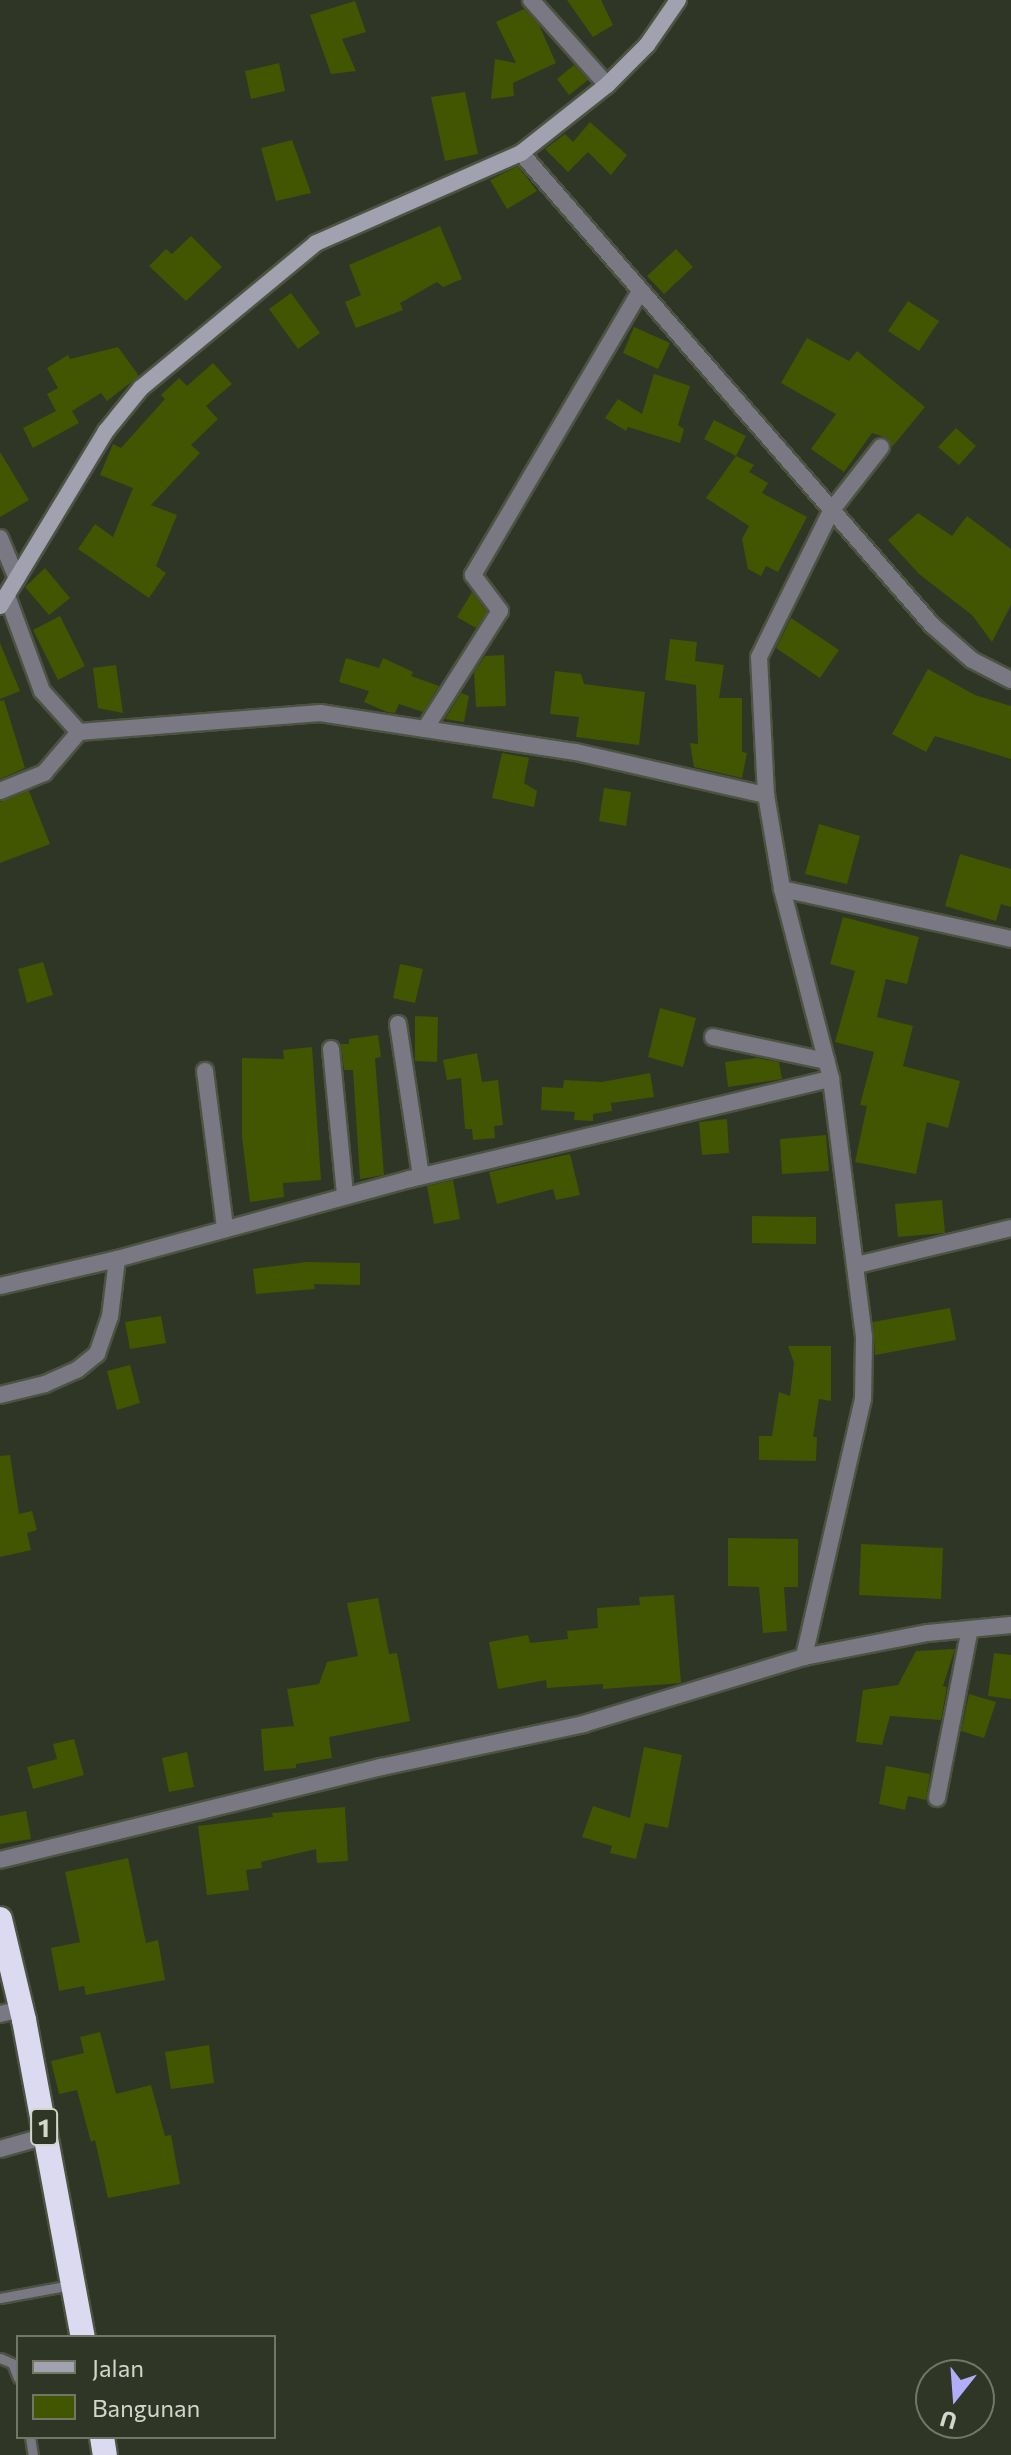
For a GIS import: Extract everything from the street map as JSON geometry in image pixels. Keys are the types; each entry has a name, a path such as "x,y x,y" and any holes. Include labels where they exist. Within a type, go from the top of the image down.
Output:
{"highway":[{"name":"1","path":"0,1919 11,2011 46,2136 83,2335"}],"street":[{"path":"531,0 607,85"},
{"path":"79,732 43,694 4,601 116,416 155,376 316,243 521,153 607,85 647,45 678,0"},
{"path":"521,153 932,625 972,660 1011,680"},
{"path":"425,729 501,609 473,575 640,292"},
{"path":"804,1657 863,1399 864,1338 831,1079 782,889 766,795 759,657 831,511 881,447"},
{"path":"0,538 17,579"},
{"path":"0,791 44,773 79,732 243,721 309,713 576,752 766,795"},
{"path":"782,889 1011,939"},
{"path":"398,1024 421,1176"},
{"path":"713,1037 826,1061"},
{"path":"331,1049 345,1195"},
{"path":"205,1071 225,1228"},
{"path":"0,1286 117,1259 421,1176 831,1079"},
{"path":"857,1265 1011,1228"},
{"path":"0,1395 45,1384 77,1370 97,1354 110,1317 117,1259"},
{"path":"0,1860 194,1811 584,1724 804,1657 1011,1625"},
{"path":"937,1798 970,1629"},
{"path":"0,2149 46,2136"}],"lane":[{"path":"0,2298 74,2284"},
{"path":"0,2358 12,2363 16,2373"}],"building":[{"path":"567,0 601,0 613,25 593,37"},
{"path":"355,1 366,32 342,39 356,71 331,74 310,15"},
{"path":"524,9 539,25 556,63 513,83 514,96 491,99 495,59 516,63 496,22"},
{"path":"279,63 285,91 251,99 245,71"},
{"path":"574,65 588,80 569,95 557,79"},
{"path":"465,92 478,154 445,161 431,97"},
{"path":"590,122 627,155 611,175 588,152 568,172 545,149 565,134 573,142"},
{"path":"292,140 311,193 276,201 261,148"},
{"path":"518,166 537,191 507,209 490,180"},
{"path":"440,226 462,279 443,287 437,282 400,303 403,310 356,328 345,302 361,295 349,265"},
{"path":"191,236 222,267 186,301 149,266 166,249 172,254"},
{"path":"676,249 693,267 664,294 647,276"},
{"path":"291,293 320,333 298,349 269,309"},
{"path":"908,301 939,321 919,351 888,331"},
{"path":"634,327 670,343 658,369 623,353"},
{"path":"807,338 849,361 857,351 925,407 892,447 887,438 872,433 844,472 811,449 836,414 781,383"},
{"path":"118,347 139,376 107,401 101,393 72,411 79,423 33,448 23,428 56,411 47,394 58,388 47,368 68,355 70,359"},
{"path":"213,363 232,384 206,406 218,419 191,445 200,453 151,505 177,515 156,566 166,573 149,598 78,549 95,524 113,537 133,488 100,475 113,444 121,448 165,399 161,395 179,378 187,386"},
{"path":"654,374 690,386 678,425 684,429 680,443 628,427 626,431 605,418 618,399 642,414"},
{"path":"714,420 746,436 736,456 704,439"},
{"path":"956,428 976,446 959,465 938,447"},
{"path":"0,452 29,500 0,517"},
{"path":"736,456 754,465 749,472 768,483 762,493 807,517 778,572 766,566 761,576 748,569 742,539 749,526 706,498"},
{"path":"918,513 952,536 967,516 1011,549 1011,605 992,642 972,615 919,574 888,540"},
{"path":"45,568 70,598 49,615 25,587"},
{"path":"472,592 487,612 476,628 457,617"},
{"path":"60,616 85,666 58,680 33,630"},
{"path":"791,618 839,650 820,678 776,648"},
{"path":"670,639 697,642 695,661 724,665 719,698 742,698 742,752 747,753 742,778 694,767 690,743 698,744 696,685 665,680"},
{"path":"0,643 20,691 0,699"},
{"path":"504,655 506,706 476,707 474,672 485,656"},
{"path":"346,658 379,668 383,658 413,672 411,676 439,686 423,712 399,704 395,713 387,712 364,702 369,691 339,682"},
{"path":"116,665 123,713 98,708 93,668"},
{"path":"928,669 975,695 1011,706 1011,759 935,736 926,752 892,734"},
{"path":"555,671 581,674 584,684 645,692 639,745 576,737 579,717 550,714"},
{"path":"461,693 469,696 464,722 445,719"},
{"path":"4,700 25,768 0,779 0,701"},
{"path":"502,753 529,758 524,783 537,791 534,807 492,798"},
{"path":"604,788 631,792 626,826 599,821"},
{"path":"29,791 50,844 0,863 0,802"},
{"path":"819,824 860,836 847,884 805,874"},
{"path":"960,854 1011,869 1011,907 1001,904 996,921 945,906"},
{"path":"843,917 919,937 907,984 886,979 877,1017 913,1026 903,1066 960,1081 948,1128 927,1122 916,1174 855,1162 867,1106 860,1105 874,1052 835,1042 855,971 830,964"},
{"path":"43,962 53,995 27,1003 18,969"},
{"path":"400,964 423,969 415,1003 393,998"},
{"path":"660,1008 696,1018 683,1067 648,1057"},
{"path":"415,1016 438,1017 437,1062 415,1061"},
{"path":"378,1035 381,1057 375,1058 384,1175 360,1179 353,1070 344,1070 341,1044 349,1044 349,1039"},
{"path":"312,1047 321,1180 283,1183 284,1197 250,1202 242,1137 242,1058 284,1059 283,1050"},
{"path":"477,1053 482,1082 498,1080 503,1125 494,1126 495,1138 473,1140 472,1129 465,1129 461,1078 447,1080 443,1060"},
{"path":"757,1058 779,1062 782,1079 728,1087 725,1062"},
{"path":"650,1073 654,1097 611,1103 612,1111 593,1114 593,1121 574,1120 575,1112 541,1110 542,1087 563,1088 564,1080 602,1082"},
{"path":"727,1119 729,1153 702,1155 699,1122"},
{"path":"826,1135 829,1171 782,1174 780,1139"},
{"path":"570,1154 580,1195 556,1200 553,1189 497,1204 489,1172"},
{"path":"453,1180 460,1219 434,1224 427,1186"},
{"path":"942,1200 945,1233 898,1237 895,1204"},
{"path":"752,1216 816,1217 816,1244 752,1243"},
{"path":"307,1262 360,1263 360,1285 314,1284 315,1289 256,1294 253,1269"},
{"path":"950,1308 956,1340 875,1355 873,1322"},
{"path":"161,1316 166,1343 130,1349 125,1322"},
{"path":"788,1346 831,1346 831,1401 819,1399 813,1437 817,1437 816,1461 759,1460 759,1436 772,1436 779,1392 790,1396 794,1363"},
{"path":"130,1365 140,1403 117,1410 107,1371"},
{"path":"10,1455 19,1514 32,1511 37,1530 27,1533 31,1550 0,1557 0,1456"},
{"path":"728,1538 798,1539 798,1587 784,1587 787,1631 763,1633 759,1587 728,1586"},
{"path":"861,1544 943,1548 941,1599 859,1595"},
{"path":"674,1595 681,1683 603,1689 603,1684 547,1688 546,1680 498,1689 489,1642 528,1635 530,1643 568,1639 567,1631 598,1628 597,1608 640,1605 639,1597"},
{"path":"378,1598 389,1654 397,1653 410,1721 329,1737 332,1758 296,1764 296,1768 264,1771 261,1729 294,1726 287,1689 319,1684 327,1662 358,1656 347,1603"},
{"path":"955,1649 943,1686 947,1687 941,1720 890,1716 882,1745 856,1742 863,1690 898,1685 916,1651"},
{"path":"994,1653 1011,1655 1011,1699 988,1696"},
{"path":"969,1694 996,1702 984,1738 961,1731"},
{"path":"74,1739 84,1775 33,1789 27,1767 57,1759 53,1744"},
{"path":"644,1747 682,1755 668,1828 645,1823 636,1859 610,1853 612,1846 582,1837 593,1806 630,1818"},
{"path":"187,1752 194,1787 169,1792 162,1758"},
{"path":"886,1766 930,1774 926,1800 908,1796 905,1810 879,1804"},
{"path":"345,1807 348,1861 317,1863 316,1849 261,1862 262,1868 246,1870 249,1890 207,1895 198,1826 273,1817 272,1813"},
{"path":"26,1811 31,1839 0,1844 0,1816"},
{"path":"128,1858 146,1943 158,1940 165,1980 86,1995 84,1986 59,1991 51,1948 80,1942 65,1872"},
{"path":"100,2032 116,2094 151,2085 165,2136 171,2135 180,2184 108,2198 95,2140 91,2142 77,2090 59,2094 51,2061 84,2053 80,2037"},
{"path":"209,2045 214,2083 171,2089 165,2052"}]}
